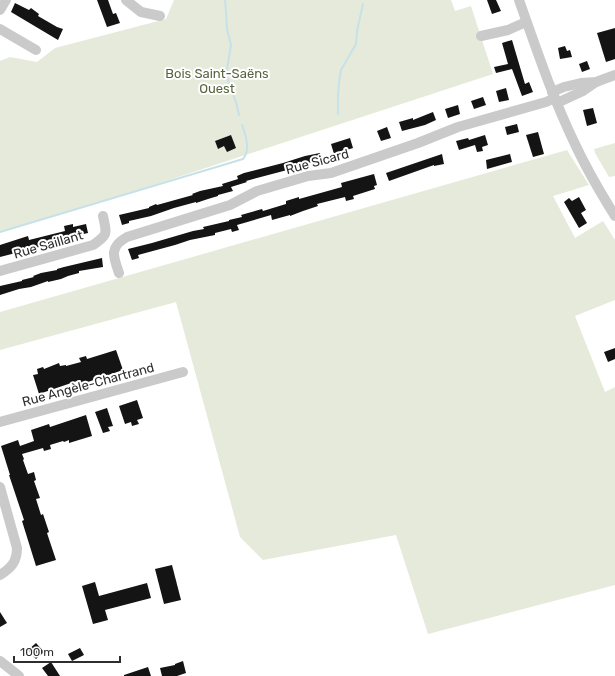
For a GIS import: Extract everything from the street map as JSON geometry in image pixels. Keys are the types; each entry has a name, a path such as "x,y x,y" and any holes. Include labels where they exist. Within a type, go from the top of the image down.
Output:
{"street":[{"path":"0,10 6,0"},
{"path":"126,0 141,12 160,16"},
{"path":"519,0 555,98 573,141 615,216"},
{"path":"481,36 508,30 526,22"},
{"path":"0,29 36,50"},
{"path":"555,98 583,91 596,82 615,75"},
{"name":"Rue Sicard","path":"119,273 114,259 114,249 119,241 127,237 230,206 257,192 308,176 330,173 458,128 555,98"},
{"name":"Rue Saillant","path":"0,271 92,245 104,238 106,231 103,216"},
{"name":"Rue Angèle-Chartrand","path":"0,422 183,372"},
{"path":"0,486 17,548 17,556 14,563 0,575"},
{"path":"0,661 19,676"}],"green space":[{"name":"Bois Saint-Saëns Ouest","path":"174,0 451,0 455,11 471,6 493,74 105,201 0,232 0,61 10,57 37,62 55,48 166,19"},
{"path":"615,143 615,176 609,177 594,149"},
{"path":"567,150 589,185 553,196 575,238 603,221 615,240 615,300 575,316 605,392 615,387 615,585 428,634 396,535 263,560 240,537 176,302 0,350 0,312"}],"building":[{"path":"97,0 108,0 113,14 116,13 120,23 107,27"},
{"path":"487,0 496,0 501,11 492,14"},
{"path":"15,3 29,10 31,8 39,14 38,16 63,29 58,40 11,12"},
{"path":"615,28 615,59 606,62 597,33"},
{"path":"512,40 525,84 529,82 533,92 522,96 512,69 496,73 494,67 508,64 502,43"},
{"path":"565,46 567,51 570,50 572,57 560,59 558,48"},
{"path":"587,61 590,69 582,72 579,64"},
{"path":"506,88 509,100 499,102 496,91"},
{"path":"483,97 486,105 474,109 471,101"},
{"path":"458,105 460,114 448,118 445,109"},
{"path":"593,108 597,123 587,126 583,110"},
{"path":"433,112 436,120 425,125 402,131 399,122 413,118 413,120"},
{"path":"517,124 519,132 507,135 505,127"},
{"path":"387,127 391,138 381,141 377,131"},
{"path":"538,132 544,154 533,157 526,135"},
{"path":"231,135 236,148 227,152 224,146 218,149 215,141"},
{"path":"485,135 488,145 482,147 483,151 477,152 475,145 459,150 456,141 468,138 469,140"},
{"path":"350,138 353,148 334,154 331,144"},
{"path":"320,153 321,160 246,181 247,182 231,187 233,191 151,216 129,221 129,223 122,225 119,215 193,195 192,194 200,191 223,186 222,184 238,179 237,176 244,173"},
{"path":"442,154 444,164 434,165 389,181 386,173"},
{"path":"510,154 512,162 487,169 486,160"},
{"path":"374,174 377,185 374,186 375,189 353,196 354,199 346,201 345,197 317,204 318,206 290,216 272,220 271,215 237,225 239,230 232,232 231,229 215,233 215,235 190,240 138,255 139,258 132,260 128,249 204,229 203,227 242,217 241,215 262,209 263,211 286,204 286,201 299,197 299,199 342,187 341,183"},
{"path":"579,197 586,210 581,213 587,223 579,228 564,202 569,198 572,201"},
{"path":"73,224 73,227 86,224 88,233 61,239 47,245 0,257 0,245 28,236 29,240 65,231 64,226"},
{"path":"102,258 103,267 79,271 79,273 61,279 48,281 0,295 0,286 22,281 41,273"},
{"path":"615,348 615,359 608,362 604,352"},
{"path":"116,350 123,370 82,384 80,380 39,394 33,375 38,374 37,369 43,367 44,369 59,363 60,366 66,366 81,362 79,358 86,356 87,359"},
{"path":"137,400 143,418 137,420 139,424 132,426 131,422 125,424 119,406"},
{"path":"107,408 113,426 108,427 110,431 103,433 95,412"},
{"path":"86,415 92,436 69,443 69,440 50,445 51,449 44,451 43,448 22,454 28,474 34,472 36,480 34,481 40,498 36,499 41,515 43,514 49,532 47,533 56,560 36,566 22,521 24,520 1,446 18,440 20,446 34,441 31,430 49,424 50,427"},
{"path":"172,565 181,600 164,604 155,569"},
{"path":"95,582 99,596 147,583 151,598 105,610 108,620 93,624 82,586"},
{"path":"0,612 7,623 0,627"},
{"path":"36,643 44,652 36,659 28,650"},
{"path":"80,648 84,655 72,661 68,654"},
{"path":"183,661 186,673 177,676 162,676 160,668 175,665"},
{"path":"51,662 60,676 48,676 42,668"},
{"path":"148,667 151,676 124,676 124,675"}],"waterway":[{"path":"225,0 227,29 231,45 226,75 239,115"},
{"path":"338,114 338,95 341,70 356,44 357,31 363,4"},
{"path":"0,232 243,159 247,151 247,147 242,125"}]}
